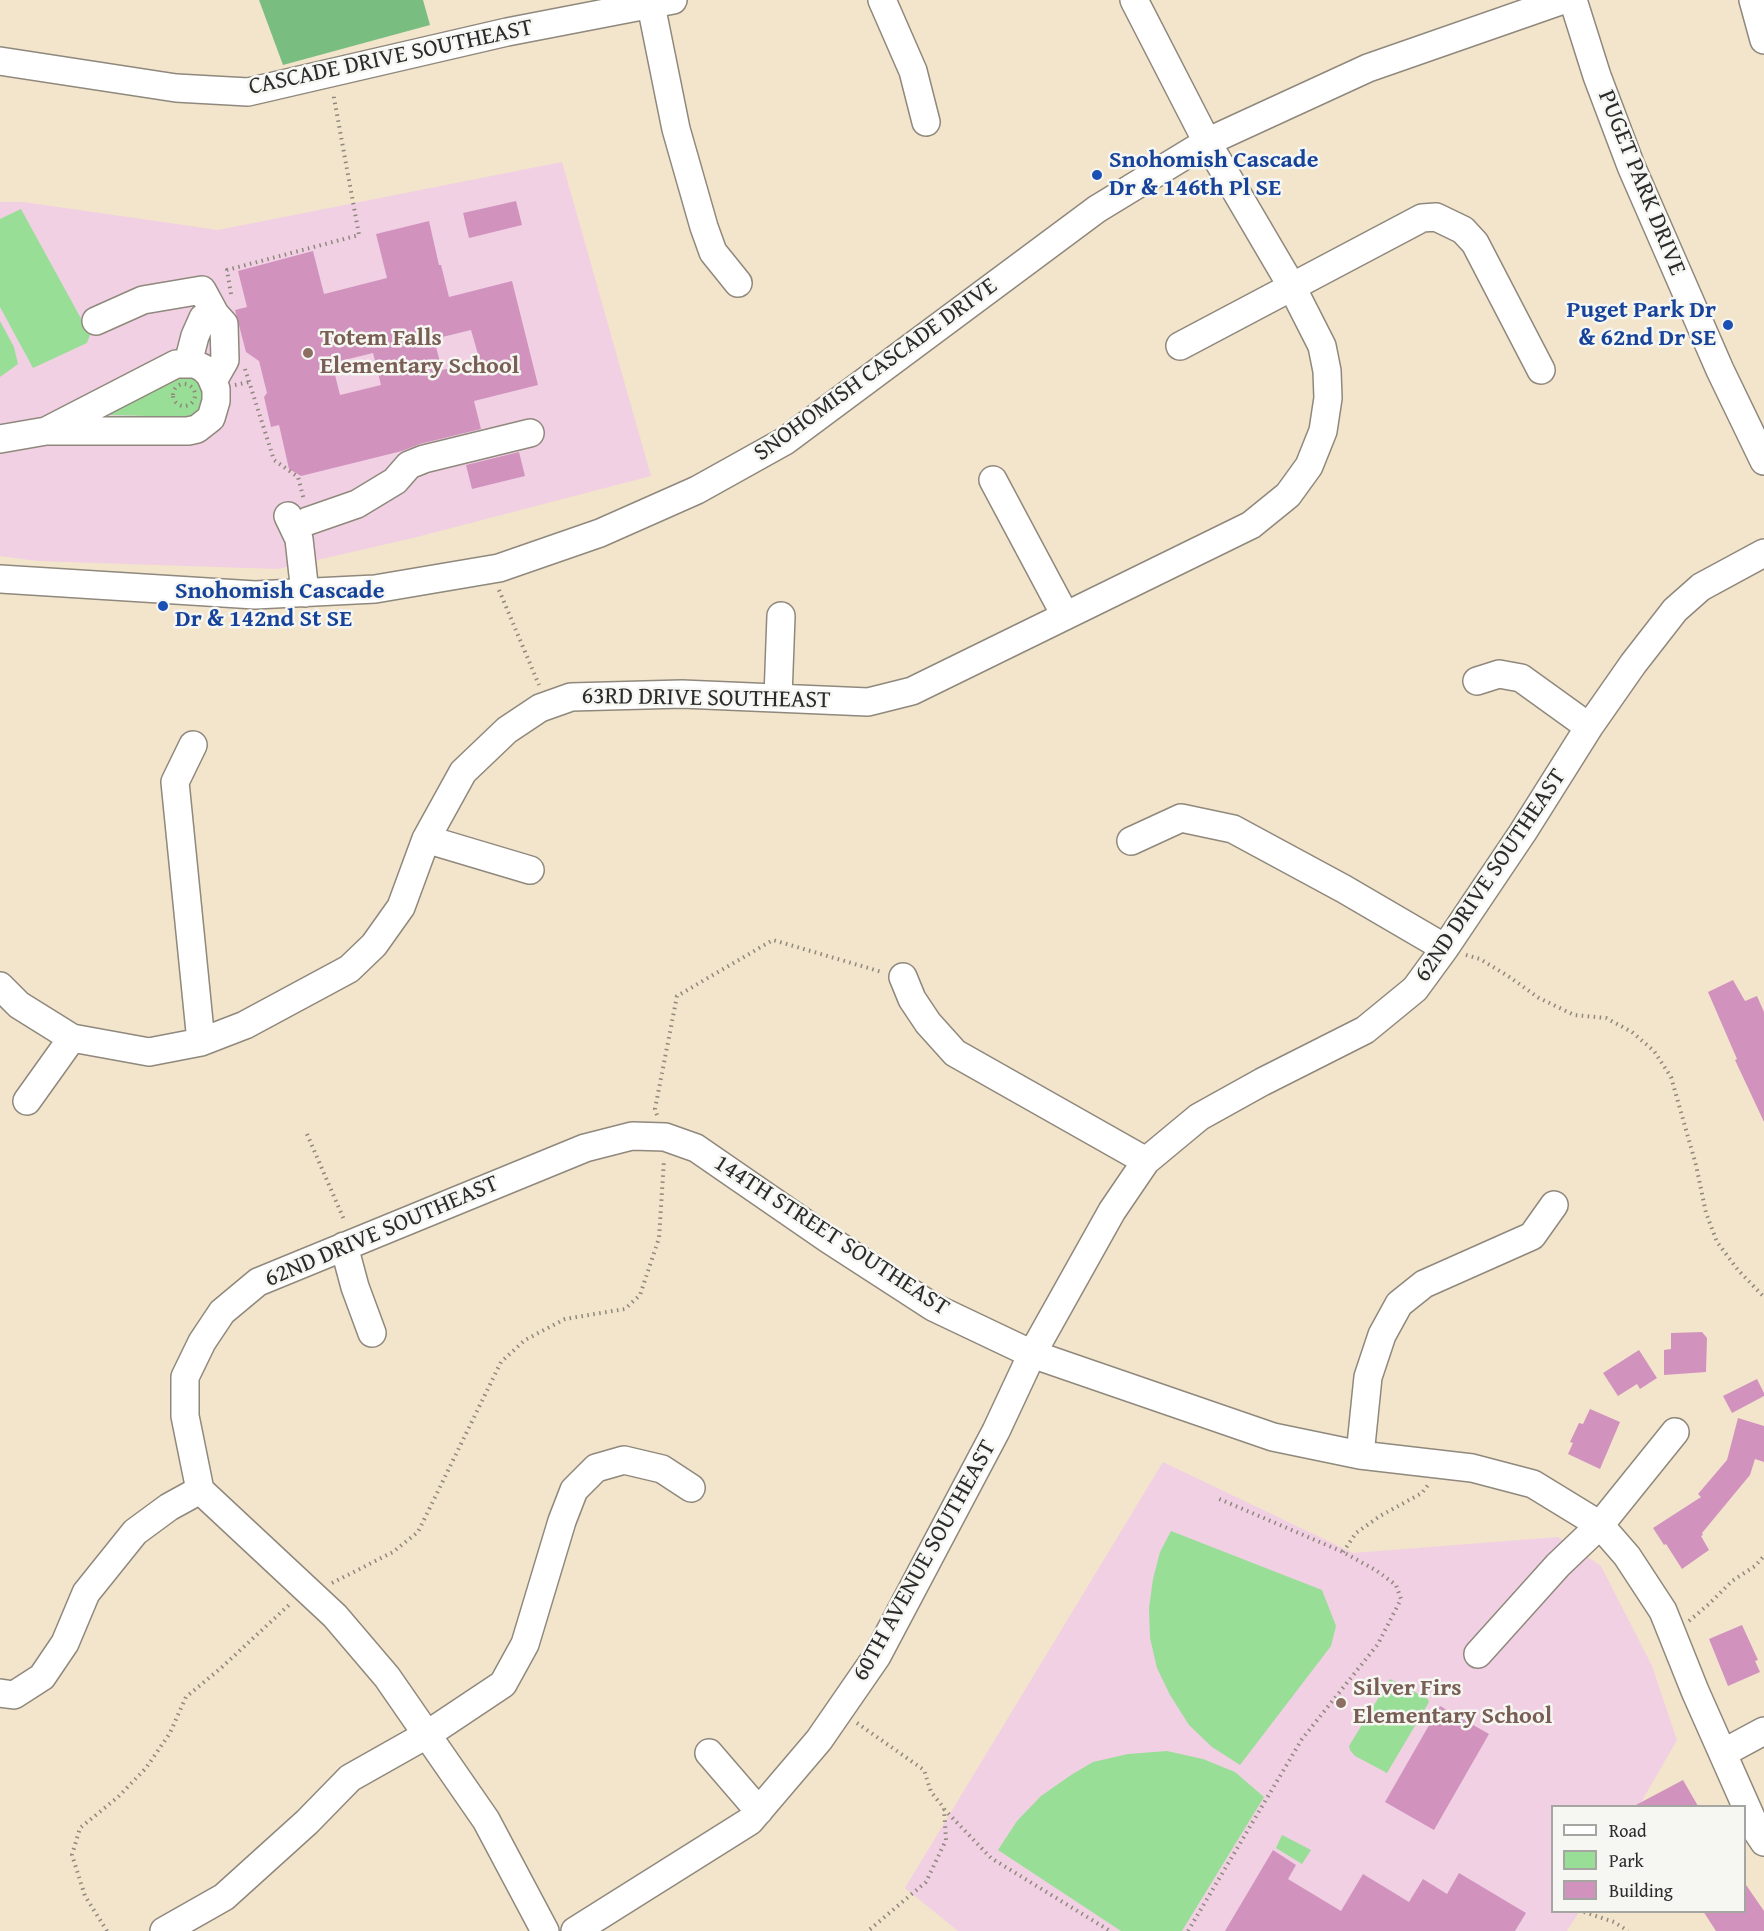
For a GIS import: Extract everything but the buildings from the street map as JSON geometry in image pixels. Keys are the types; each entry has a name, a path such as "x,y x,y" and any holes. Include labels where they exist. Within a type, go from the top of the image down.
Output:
{"street":[{"path":"882,0 914,71 926,122"},
{"name":"SNOHOMISH CASCADE DRIVE","path":"0,579 255,595 375,589 499,568 600,533 697,490 785,441 1097,209 1207,142 1368,68 1563,0"},
{"name":"PUGET PARK DRIVE","path":"1573,0 1597,76 1631,166 1720,370 1764,461"},
{"path":"1753,0 1764,40"},
{"name":"63RD DRIVE SOUTHEAST","path":"0,986 19,1005 72,1038 149,1052 201,1042 245,1025 349,969 374,945 401,907 426,839 463,772 507,730 540,708 571,697 681,694 868,702 912,691 1251,525 1288,495 1309,466 1323,431 1328,398 1327,371 1322,346 1291,285 1207,142 1141,2"},
{"path":"662,3 676,129 713,252 738,283"},
{"name":"CASCADE DRIVE SOUTHEAST","path":"0,61 176,88 248,92 507,32 662,3"},
{"path":"1180,345 1422,218 1437,217 1463,230 1475,243 1541,370"},
{"path":"96,321 143,300 202,291 224,309"},
{"path":"188,363 195,336 203,318 224,309"},
{"path":"213,381 225,360 224,309"},
{"path":"0,439 46,431 197,429 211,418 216,392 210,375 203,368 188,363 176,364 46,431"},
{"path":"305,593 297,521 357,504 395,480 409,465 424,459 530,433"},
{"path":"993,480 1065,615"},
{"name":"62ND DRIVE SOUTHEAST","path":"1032,1354 1112,1211 1146,1161 1199,1117 1365,1030 1415,989 1523,832 1589,727 1633,664 1675,610 1701,587 1764,553"},
{"path":"778,697 781,616"},
{"path":"1477,681 1499,674 1521,678 1589,727"},
{"path":"193,745 175,782 201,1042"},
{"path":"1131,841 1181,818 1233,829 1344,889 1445,948"},
{"path":"426,839 530,870"},
{"path":"903,977 912,999 928,1023 955,1053 1146,1161"},
{"path":"27,1101 72,1038"},
{"name":"62ND DRIVE SOUTHEAST","path":"200,1490 185,1416 185,1377 202,1342 222,1312 258,1281 585,1148 632,1136 665,1137 696,1148"},
{"name":"144TH STREET SOUTHEAST","path":"696,1148 828,1239 933,1307 1032,1354 1273,1437 1360,1455 1472,1468 1533,1484 1600,1525 1639,1572 1663,1611 1746,1805"},
{"path":"1360,1455 1368,1377 1382,1335 1399,1304 1424,1284 1532,1236 1554,1205"},
{"path":"344,1246 355,1287 372,1333"},
{"name":"60TH AVENUE SOUTHEAST","path":"575,1931 750,1821 819,1740 878,1656 991,1441 1032,1354"},
{"path":"1478,1654 1558,1565 1600,1525 1675,1432"},
{"path":"164,1931 225,1897 308,1822 350,1778 428,1734 503,1684 525,1644 562,1521 574,1490 596,1468 624,1460 662,1469 691,1488"},
{"path":"0,1693 14,1695 42,1677 65,1643 86,1593 135,1532 168,1507 200,1490 335,1616 387,1677 486,1820 545,1931"},
{"path":"1723,1753 1764,1731"},
{"path":"709,1753 759,1811"},
{"name":"144TH STREET SOUTHEAST","path":"1746,1806 1764,1842"}],"path":[{"path":"224,309 227,270 358,235 334,98 337,72"},
{"path":"243,361 274,460 298,477 297,521"},
{"path":"182,385 192,388 195,397 192,403 185,406 178,404 174,395 176,388 182,385"},
{"path":"490,569 547,705"},
{"path":"107,1931 85,1896 72,1855 80,1828 118,1797 146,1768 170,1733 186,1697 221,1668 306,1589 323,1587 393,1552 418,1532 501,1362 525,1340 565,1319 625,1309 640,1295 659,1238 665,1137 655,1109 676,996 773,940 903,977"},
{"path":"1445,948 1480,959 1539,998 1574,1015 1606,1018 1632,1032 1654,1051 1671,1077 1696,1164 1706,1214 1717,1242 1738,1270 1764,1297"},
{"path":"307,1134 347,1227 344,1246"},
{"path":"1343,1552 1356,1533 1422,1492 1442,1465"},
{"path":"1188,1931 1302,1739 1378,1644 1401,1599 1396,1585 1377,1571 1343,1552 1217,1498"},
{"path":"1672,1634 1709,1604 1732,1581 1755,1566 1764,1556"},
{"path":"840,1710 924,1770 931,1792 991,1858 1110,1931"},
{"path":"867,1931 926,1881 946,1840 944,1808"},
{"path":"1589,1913 1614,1922 1628,1931"}],"shaded area":[{"name":"Totem Falls Elementary School","path":"562,162 651,476 417,537 278,569 37,561 0,556 0,202 23,202 218,230"},
{"name":"Silver Firs Elementary School","path":"1163,1462 1353,1553 1558,1537 1601,1566 1652,1666 1677,1740 1640,1805 1551,1805 1551,1913 1578,1913 1567,1931 958,1931 905,1888"}],"green space":[{"path":"259,0 423,0 430,25 283,65"},
{"path":"21,209 90,335 87,343 33,368 0,307 0,219"},
{"path":"0,321 14,347 18,364 0,377"},
{"path":"178,375 196,378 205,391 202,408 195,414 188,417 108,415"},
{"path":"1171,1531 1322,1590 1336,1626 1331,1646 1240,1765 1212,1747 1189,1725 1170,1695 1157,1668 1150,1638 1149,1608 1160,1552"},
{"path":"1390,1679 1428,1699 1429,1702 1387,1773 1355,1756 1349,1746"},
{"path":"1167,1751 1203,1759 1235,1772 1264,1797 1182,1931 1121,1931 998,1850 1017,1821 1041,1796 1093,1762 1128,1754"},
{"path":"1282,1835 1311,1850 1302,1864 1276,1848"}],"place":[{"name":"Snohomish Cascade Dr & 146th Pl SE","path":"1097,175"},
{"name":"Puget Park Dr & 62nd Dr SE","path":"1728,325"},
{"name":"Totem Falls Elementary School","path":"308,353"},
{"name":"Snohomish Cascade Dr & 142nd St SE","path":"163,606"},
{"name":"Silver Firs Elementary School","path":"1341,1703"}]}
